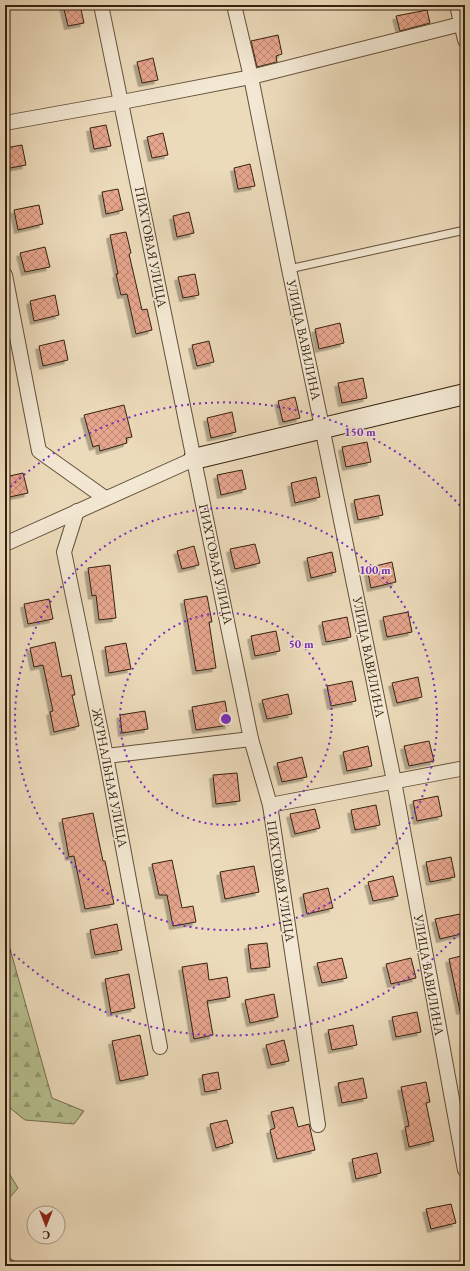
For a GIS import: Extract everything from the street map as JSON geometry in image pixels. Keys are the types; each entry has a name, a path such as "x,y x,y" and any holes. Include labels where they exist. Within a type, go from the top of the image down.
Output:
{"street":[{"name":"ПИХТОВАЯ УЛИЦА","path":"101,5 251,739 270,805 318,1125"},
{"name":"УЛИЦА ВАВИЛИНА","path":"234,5 251,76 394,782 465,1170"},
{"path":"457,5 463,23 465,40"},
{"path":"5,123 122,102 251,76 463,23"},
{"path":"5,275 39,451 105,498"},
{"path":"5,544 194,458 465,394"},
{"name":"ЖУРНАЛЬНАЯ УЛИЦА","path":"77,511 64,552 106,756 160,1047"},
{"path":"106,756 251,739"},
{"path":"270,805 465,768"}],"lane":[{"path":"289,269 465,230"}],"green space":[{"path":"5,931 52,1098 84,1111 74,1124 25,1120 5,1104"},
{"path":"5,1170 7,1170 18,1188 5,1203"},
{"path":"5,1255 22,1266 5,1266"}],"building":[{"path":"63,5 80,5 84,23 68,26"},
{"path":"427,10 430,23 400,31 396,16"},
{"path":"278,35 282,54 276,56 277,62 257,67 251,41"},
{"path":"153,58 158,80 142,83 137,62"},
{"path":"106,125 111,146 94,149 90,128"},
{"path":"163,133 168,155 152,158 147,137"},
{"path":"22,145 26,165 5,169 5,148"},
{"path":"250,164 255,186 238,189 234,168"},
{"path":"118,189 123,210 106,214 102,192"},
{"path":"39,205 43,224 18,230 14,210"},
{"path":"189,212 194,233 177,237 173,216"},
{"path":"126,232 131,253 129,254 142,310 147,309 152,330 136,334 127,294 121,295 110,235"},
{"path":"45,247 50,267 25,272 20,253"},
{"path":"195,274 199,295 183,298 178,277"},
{"path":"55,295 59,315 34,321 30,301"},
{"path":"340,323 344,343 319,349 315,329"},
{"path":"64,340 68,360 43,366 39,346"},
{"path":"209,341 214,362 197,366 192,345"},
{"path":"363,378 367,398 342,403 338,383"},
{"path":"295,397 300,418 283,422 278,401"},
{"path":"124,405 132,437 126,438 127,443 100,451 99,445 93,447 84,415"},
{"path":"232,412 236,432 211,438 207,418"},
{"path":"367,442 371,462 346,467 342,447"},
{"path":"242,470 246,489 221,495 217,475"},
{"path":"23,473 28,493 5,498 5,477"},
{"path":"316,477 320,497 295,503 291,483"},
{"path":"379,495 383,515 358,520 354,500"},
{"path":"255,544 260,563 235,569 230,549"},
{"path":"194,546 199,565 182,569 177,551"},
{"path":"332,552 336,572 311,578 307,558"},
{"path":"392,562 396,582 371,588 367,568"},
{"path":"110,565 116,618 99,620 96,595 92,596 88,568"},
{"path":"207,596 212,622 209,622 216,668 196,671 184,600"},
{"path":"49,599 53,619 28,624 24,604"},
{"path":"408,612 412,632 387,637 383,617"},
{"path":"347,617 351,637 326,642 322,622"},
{"path":"276,631 280,651 255,656 251,636"},
{"path":"55,642 62,677 71,675 75,695 72,695 79,726 54,732 50,712 53,711 43,665 34,667 30,648"},
{"path":"126,643 131,669 109,673 105,647"},
{"path":"418,677 422,697 397,703 392,683"},
{"path":"352,681 356,701 331,706 327,686"},
{"path":"288,694 292,714 267,719 262,700"},
{"path":"225,701 229,725 196,730 192,707"},
{"path":"145,711 148,729 122,733 120,715"},
{"path":"429,741 434,761 409,766 404,746"},
{"path":"368,746 372,766 347,771 343,752"},
{"path":"302,757 307,777 282,782 277,763"},
{"path":"237,773 240,801 216,804 213,775"},
{"path":"438,796 442,816 417,821 413,801"},
{"path":"376,805 380,825 355,830 351,810"},
{"path":"315,809 320,828 295,834 290,814"},
{"path":"93,813 114,904 85,909 74,856 69,857 62,819"},
{"path":"451,857 455,877 430,882 426,862"},
{"path":"172,860 182,908 193,906 196,922 173,926 167,895 159,895 152,864"},
{"path":"254,866 259,892 225,899 220,872"},
{"path":"393,876 398,896 373,901 368,882"},
{"path":"328,888 333,908 307,914 303,894"},
{"path":"460,914 465,933 440,939 435,919"},
{"path":"117,924 122,950 95,955 90,930"},
{"path":"267,943 270,967 251,969 248,945"},
{"path":"465,955 465,1010 460,1011 449,959"},
{"path":"342,958 347,978 322,983 317,963"},
{"path":"411,958 416,978 391,984 386,964"},
{"path":"207,963 209,980 227,977 230,997 207,1001 213,1035 194,1039 182,967"},
{"path":"129,974 135,1008 111,1013 105,979"},
{"path":"274,994 278,1017 250,1023 245,1000"},
{"path":"417,1012 421,1032 396,1037 392,1017"},
{"path":"353,1025 357,1045 332,1050 328,1030"},
{"path":"140,1035 148,1075 120,1081 112,1041"},
{"path":"284,1040 289,1061 271,1065 266,1045"},
{"path":"218,1072 221,1089 205,1092 202,1075"},
{"path":"363,1078 367,1098 342,1103 338,1083"},
{"path":"426,1082 430,1102 426,1103 434,1141 409,1147 405,1127 409,1126 401,1087"},
{"path":"293,1107 298,1127 309,1124 315,1150 277,1159 270,1130 275,1128 271,1112"},
{"path":"227,1120 233,1143 216,1148 210,1124"},
{"path":"377,1153 381,1173 356,1179 352,1159"},
{"path":"451,1204 456,1223 431,1229 426,1209"}]}
